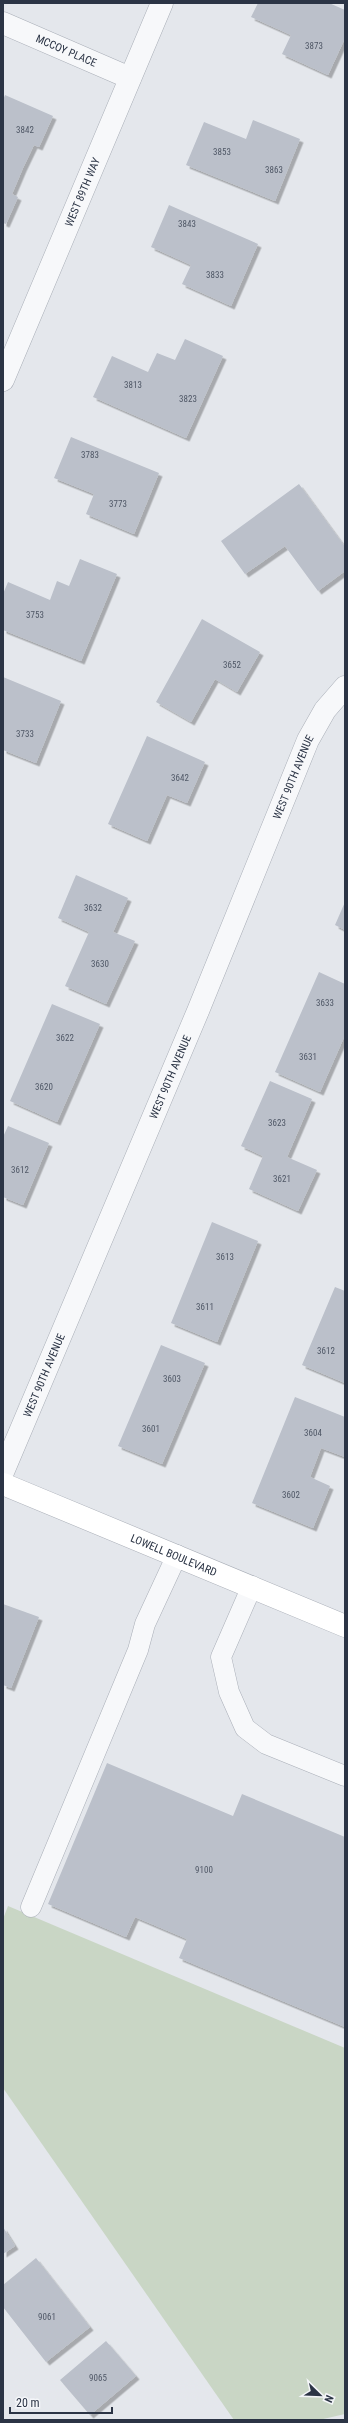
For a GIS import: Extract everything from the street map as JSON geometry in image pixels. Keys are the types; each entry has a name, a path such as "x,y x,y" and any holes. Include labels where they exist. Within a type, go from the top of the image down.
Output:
{"street":[{"name":"WEST 89TH WAY","path":"3,380 162,3"},
{"name":"MCCOY PLACE","path":"3,23 130,78"},
{"name":"WEST 90TH AVENUE","path":"3,1472 198,1011 308,740 325,710 345,687"},
{"name":"LOWELL BOULEVARD","path":"3,1484 252,1586 345,1626"}],"lane":[{"path":"31,1907 138,1650 145,1624 177,1555"},
{"path":"252,1586 221,1657 230,1692 246,1728 266,1744 345,1776"}],"green space":[{"path":"8,1906 345,2048 345,2414 319,2420 234,2420 3,2088 3,1919"}],"building":[{"path":"258,3 329,3 345,10 345,38 328,75 282,54 291,35 251,17"},
{"path":"5,95 53,116 39,147 34,145 23,168 12,194 18,197 6,224 3,223 3,100"},
{"path":"253,120 300,139 275,201 186,165 204,122 246,139"},
{"path":"169,205 258,244 231,306 182,284 191,265 151,247"},
{"path":"185,339 223,356 186,438 93,397 112,356 148,372 157,353 175,360"},
{"path":"71,437 159,473 134,534 86,514 94,494 54,478"},
{"path":"299,484 345,547 345,571 318,591 285,546 245,574 221,541"},
{"path":"80,559 117,574 81,661 3,630 3,594 8,582 50,600 57,581 69,586"},
{"path":"202,619 260,652 237,692 215,679 191,722 156,702"},
{"path":"3,677 61,701 36,763 3,750"},
{"path":"147,736 205,762 187,803 167,795 147,841 108,824"},
{"path":"76,875 128,898 113,932 135,941 106,1004 65,986 89,932 58,918"},
{"path":"345,902 345,930 335,925"},
{"path":"319,972 345,984 345,1035 320,1092 275,1072"},
{"path":"52,1004 100,1024 57,1122 10,1101"},
{"path":"270,1081 312,1099 287,1157 317,1170 298,1211 249,1189 263,1156 241,1146"},
{"path":"8,1126 49,1143 23,1205 3,1197 3,1137"},
{"path":"212,1222 258,1241 217,1342 171,1323"},
{"path":"335,1287 345,1291 345,1383 302,1365"},
{"path":"161,1345 205,1363 162,1464 118,1446"},
{"path":"295,1397 345,1417 345,1457 321,1448 310,1477 330,1486 313,1528 252,1503"},
{"path":"3,1604 39,1617 11,1688 3,1685"},
{"path":"107,1763 233,1816 242,1794 345,1837 345,2027 179,1958 187,1939 135,1917 126,1937 48,1904"},
{"path":"3,2227 15,2246 3,2254"},
{"path":"36,2258 90,2327 46,2362 3,2307 3,2285"},
{"path":"106,2341 136,2376 90,2415 60,2380"}]}
